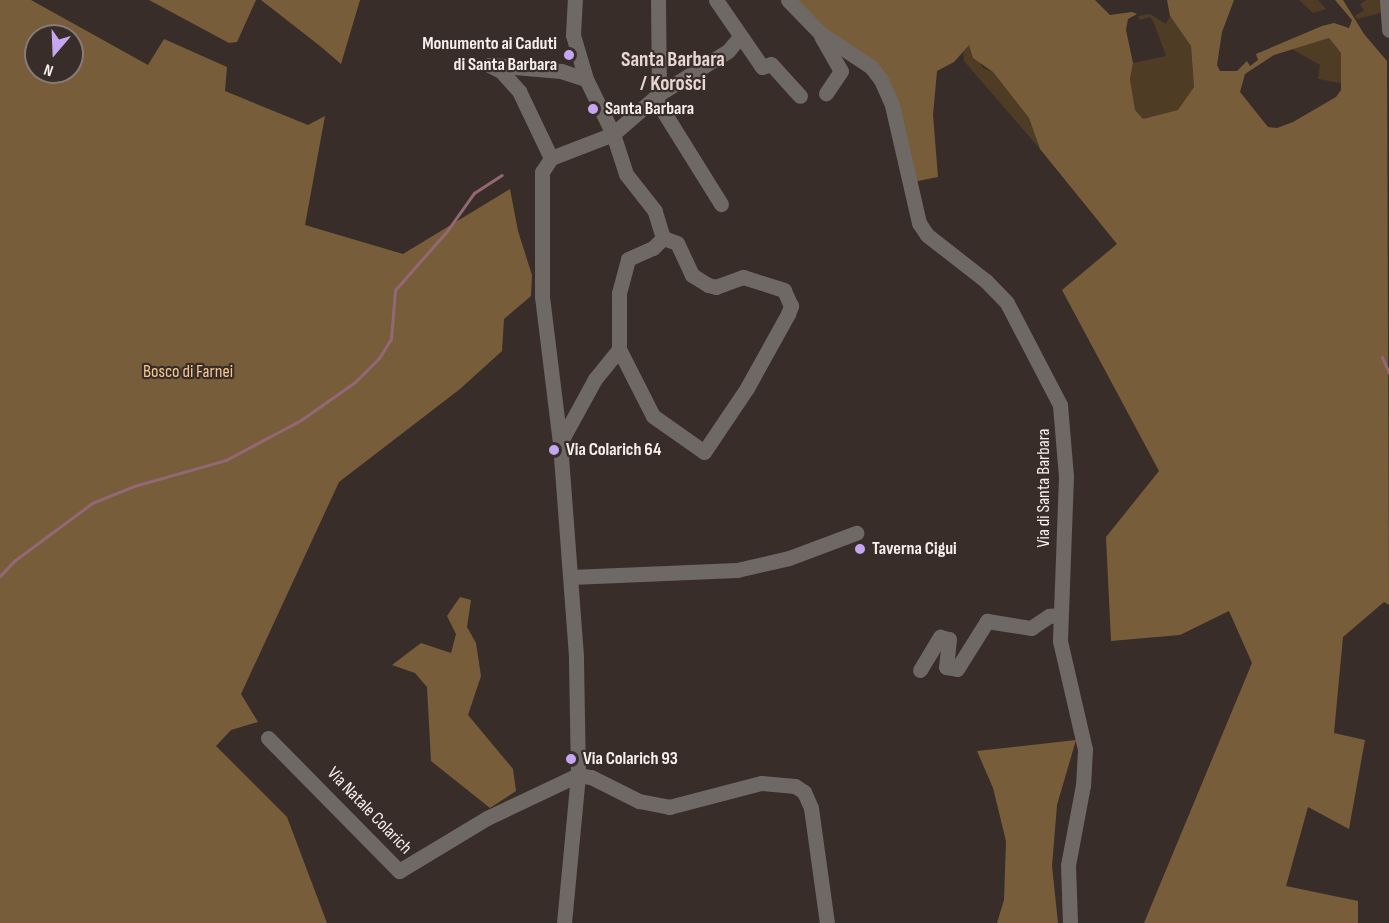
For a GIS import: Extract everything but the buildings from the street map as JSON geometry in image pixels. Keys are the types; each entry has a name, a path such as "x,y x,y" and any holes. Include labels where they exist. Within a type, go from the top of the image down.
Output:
{"street":[{"path":"575,0 573,35 585,79 613,134 626,174 655,211 663,238"},
{"path":"658,0 657,96 721,204"},
{"path":"716,0 739,38 762,67 771,64 800,96"},
{"path":"1387,0 1389,30"},
{"path":"790,7 820,33 841,71 825,93"},
{"name":"Via di Santa Barbara","path":"820,33 871,67 892,105 919,223 927,235 986,281 1006,303 1060,405 1066,476 1060,615 1063,657 1085,749 1083,785 1068,865 1070,923"},
{"path":"564,923 578,775 571,577 540,249 542,172 551,158 613,134 657,96 728,51 739,38"},
{"path":"551,158 519,91 501,71 489,64 540,68 585,79"},
{"path":"663,238 677,243 685,264 700,279 716,288 743,277 784,290 791,306 747,388 704,452 653,416 619,349 619,293 623,269 628,259 653,248 663,238"},
{"path":"560,443 595,379 619,349"},
{"path":"571,577 737,570 789,558 856,532"},
{"path":"920,670 940,637 949,639 946,667 957,669 987,621 1031,628 1049,616 1060,615"},
{"name":"Via Natale Colarich","path":"268,738 399,871 487,818 578,775"},
{"path":"578,775 591,777 639,801 669,807 761,783 795,786 804,792 811,808 826,922"}],"shaded area":[{"path":"1299,0 1318,0 1326,9 1313,13"},
{"path":"1366,0 1382,0 1384,12 1357,19 1355,16 1364,10 1360,4"},
{"path":"1150,14 1166,24 1170,16 1191,46 1194,87 1178,111 1143,119 1135,110 1130,79 1133,63 1166,56 1150,17 1140,20 1138,16"},
{"path":"1329,38 1341,53 1341,83 1318,79 1320,65 1292,49"},
{"path":"969,45 983,68 993,72 1029,118 1040,149 964,61 963,48"}],"green space":[{"name":"Bosco di Farnei","path":"0,0 31,0 74,24 24,24 24,84 84,84 84,29 148,65 164,39 227,67 225,91 308,125 325,116 305,225 403,254 510,189 518,231 532,275 531,296 504,319 502,351 460,389 339,482 241,694 258,722 231,730 216,746 287,817 327,923 0,923"},
{"path":"149,0 256,0 237,42 229,43"},
{"path":"261,0 360,0 341,64 320,46"},
{"path":"795,0 1095,0 1110,15 1132,12 1137,14 1128,19 1126,30 1133,63 1130,79 1135,110 1143,119 1178,110 1194,87 1191,46 1170,16 1167,0 1234,0 1222,32 1217,65 1220,71 1237,71 1247,61 1250,66 1258,60 1256,54 1322,26 1334,23 1349,28 1352,20 1335,0 1343,0 1364,34 1387,61 1389,605 1384,602 1343,637 1334,733 1365,740 1349,829 1308,807 1286,886 1358,901 1358,923 1144,923 1252,663 1229,611 1180,635 1111,641 1106,537 1159,471 1062,290 1117,244 1040,149 1029,118 993,72 973,58 969,45 954,62 937,71 933,115 938,177 913,182 881,74 824,30","holes":["1329,38 1341,53 1341,90 1336,97 1293,122 1277,128 1268,127 1240,92 1245,74 1274,55"]},
{"path":"460,597 471,600 467,627 476,643 481,676 468,715 513,769 516,791 490,808 431,761 427,687 415,673 392,665 421,643 451,653 456,634 447,616"},
{"path":"1076,740 1057,805 1052,866 1058,923 997,923 1004,900 1006,841 993,788 977,751"}],"waterway":[{"path":"0,576 14,561 92,503 134,486 226,460 301,420 355,382 379,358 391,339 395,290 447,231 474,193 502,175"},
{"path":"1382,357 1389,373"}],"place":[{"name":"Monumento ai Caduti di Santa Barbara","path":"569,55"},
{"name":"Santa Barbara","path":"593,109"},
{"name":"Via Colarich 64","path":"554,450"},
{"name":"Taverna Cigui","path":"860,549"},
{"name":"Via Colarich 93","path":"571,759"}],"district":[{"name":"Santa Barbara / Korošci","path":"673,72"}]}
